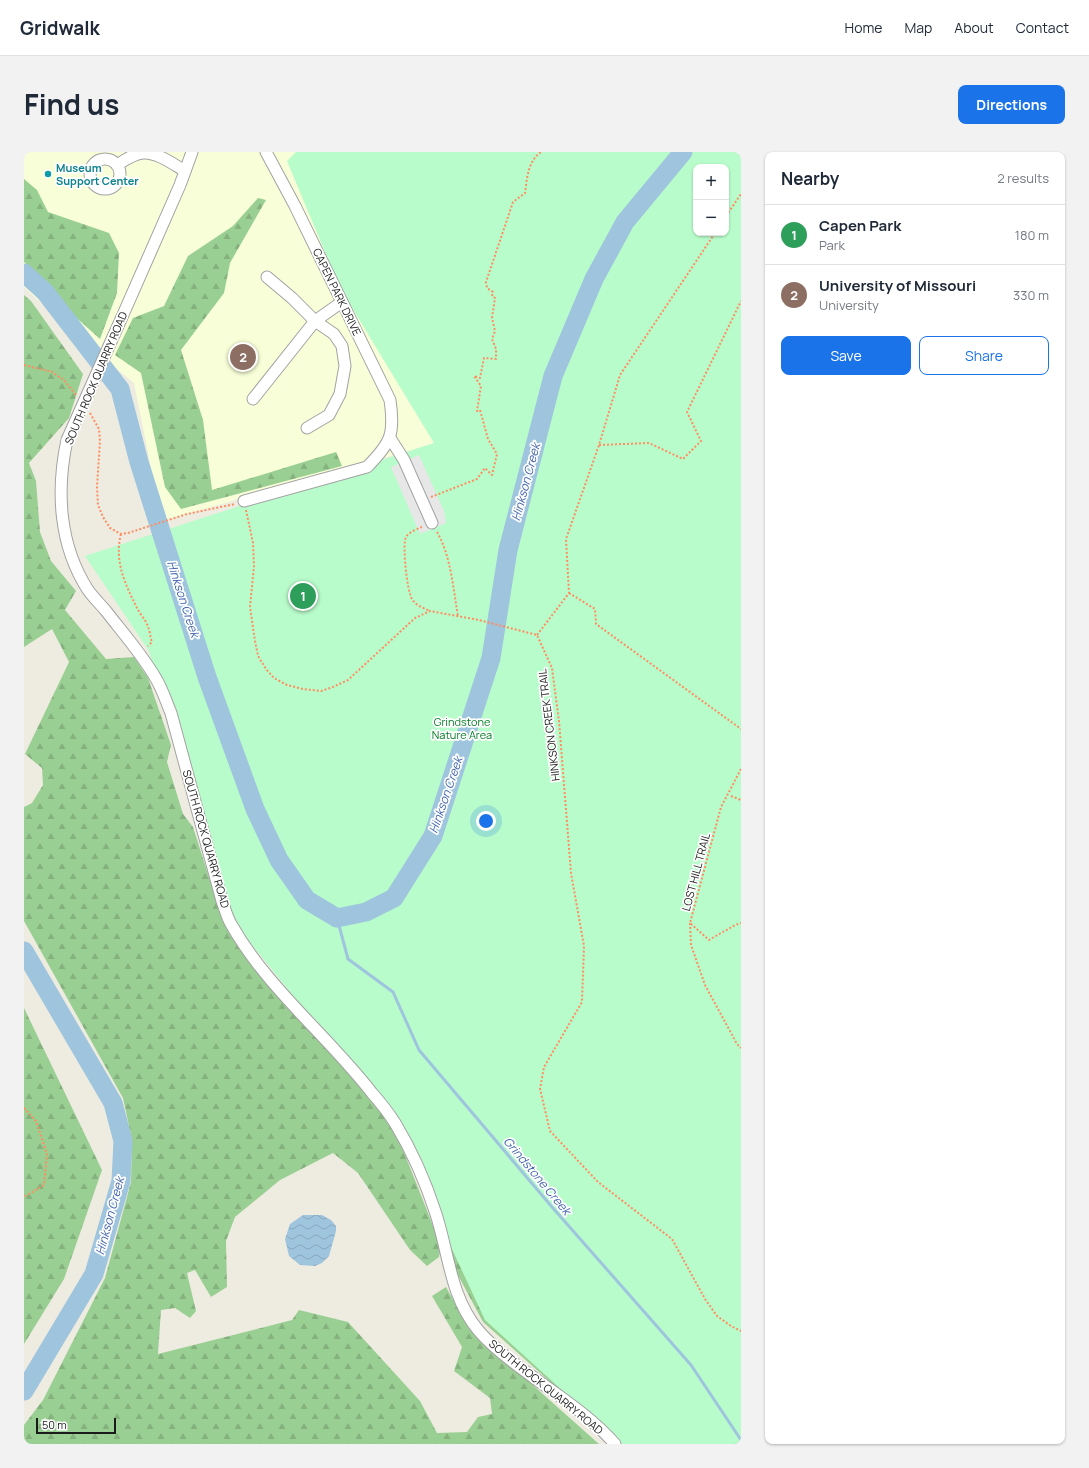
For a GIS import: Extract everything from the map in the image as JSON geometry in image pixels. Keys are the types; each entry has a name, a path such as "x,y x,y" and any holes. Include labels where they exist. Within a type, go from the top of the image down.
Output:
{"street":[{"path":"117,165 131,156 142,152 152,153 185,171"},
{"name":"SOUTH ROCK QUARRY ROAD","path":"192,152 122,317 67,440 62,470 61,497 63,523 68,543 76,565 88,590 140,654 156,678 171,713 222,901 230,923 270,979 363,1081 394,1122 418,1166 436,1215 455,1289 465,1311 477,1330 494,1347 580,1412 606,1434 615,1444"},
{"name":"CAPEN PARK DRIVE","path":"266,152 295,206 390,400 392,417 390,438"},
{"path":"267,277 292,298 315,321 334,334 342,346 345,366 340,394 328,415 307,428"},
{"path":"253,399 315,321 342,302"},
{"path":"244,502 367,467 380,454 390,438 404,460 432,523"}],"path":[{"path":"422,501 477,479 485,468 492,475 497,454 488,439 480,410 477,411 481,386 474,376 480,378 484,358 496,359 496,349 492,339 495,331 492,318 495,298 492,296 493,292 487,288 486,282 513,202 525,193 527,174 535,156 540,152"},
{"path":"729,212 741,194"},
{"path":"458,616 443,541 432,523 414,530 407,536 404,544 409,588 411,598 415,604 430,611 479,620 537,635 569,593 566,539 599,445 620,375 713,236"},
{"path":"599,445 649,443 682,459 700,441 687,412 741,301"},
{"path":"24,365 52,372 64,380 77,396"},
{"path":"90,412 100,429 97,488 98,505 110,528 121,534 128,533 204,509 224,507 244,502 253,543 254,566 250,608 255,641 258,656 274,678 287,685 303,689 320,691 333,687 348,680 415,618 430,611"},
{"path":"121,534 118,552 119,563 128,590 148,626 152,642 140,654"},
{"path":"569,593 595,609 596,624 741,729"},
{"name":"HINKSON CREEK TRAIL","path":"537,635 552,668 559,721 571,873 584,946 582,1002 544,1067 540,1089 550,1130 598,1182 672,1239 705,1299 717,1316 741,1331"},
{"name":"LOST HILL TRAIL","path":"741,769 721,807 690,923 709,940 741,923"},
{"path":"731,796 741,800"},
{"path":"690,923 691,945 705,985 737,1044 741,1048"},
{"path":"24,1108 36,1122 47,1154 44,1185 24,1197"}],"shaded area":[{"path":"24,152 299,152 436,443 165,520 157,497 134,383 71,331 24,287"},
{"path":"419,455 444,511 446,523 420,534 391,467"}],"green space":[{"name":"Grindstone Nature Area","path":"296,152 741,152 741,1444 621,1444 485,1320 390,1116 227,914 149,651 85,556 434,443 340,288 287,161"},
{"path":"24,179 37,190 48,212 109,233 119,253 117,293 100,339 60,303 51,286 24,262"},
{"path":"258,198 266,200 230,263 224,293 181,350 203,420 212,490 336,452 342,466 181,509 165,487 141,373 115,355 133,318 164,306 188,256 233,226"},
{"path":"24,295 31,301 83,374 69,418 29,463 36,481 40,532 51,561 76,591 65,610 106,659 134,657 148,678 171,745 167,762 183,814 193,827 223,921 236,944 292,1009 741,1444 620,1444 483,1322 451,1262 449,1243 396,1132 441,1246 439,1257 427,1266 410,1250 358,1173 333,1153 280,1180 235,1217 226,1241 227,1287 211,1297 195,1270 187,1273 196,1311 190,1318 175,1308 161,1310 158,1354 292,1320 299,1310 348,1322 420,1401 437,1433 467,1432 478,1417 492,1414 490,1398 454,1371 462,1347 432,1296 446,1287 470,1329 599,1444 24,1444 24,1425 43,1400 105,1278 131,1182 132,1140 123,1098 24,921 24,807 32,803 43,785 42,768 25,754 69,662 52,629 24,647"},
{"path":"24,1008 102,1170 64,1279 24,1344"}],"water":[{"path":"303,1215 322,1215 331,1220 336,1226 329,1256 322,1263 315,1266 300,1265 289,1256 285,1239 290,1224"}],"waterway":[{"name":"Hinkson Creek","path":"24,273 45,292 120,389 139,462 207,677 255,809 279,860 307,900 337,918 366,912 394,898 433,836 491,658 508,550 553,376 594,279 625,222 683,152"},
{"name":"Grindstone Creek","path":"337,918 348,959 393,992 419,1050 552,1207 691,1365 741,1440"},
{"name":"Hinkson Creek","path":"24,951 113,1103 123,1141 121,1181 94,1274 24,1391"}],"place":[{"name":"Museum Support Center","path":"48,174"},
{"name":"University of Missouri","path":"243,357"},
{"name":"Capen Park","path":"303,596"}]}
